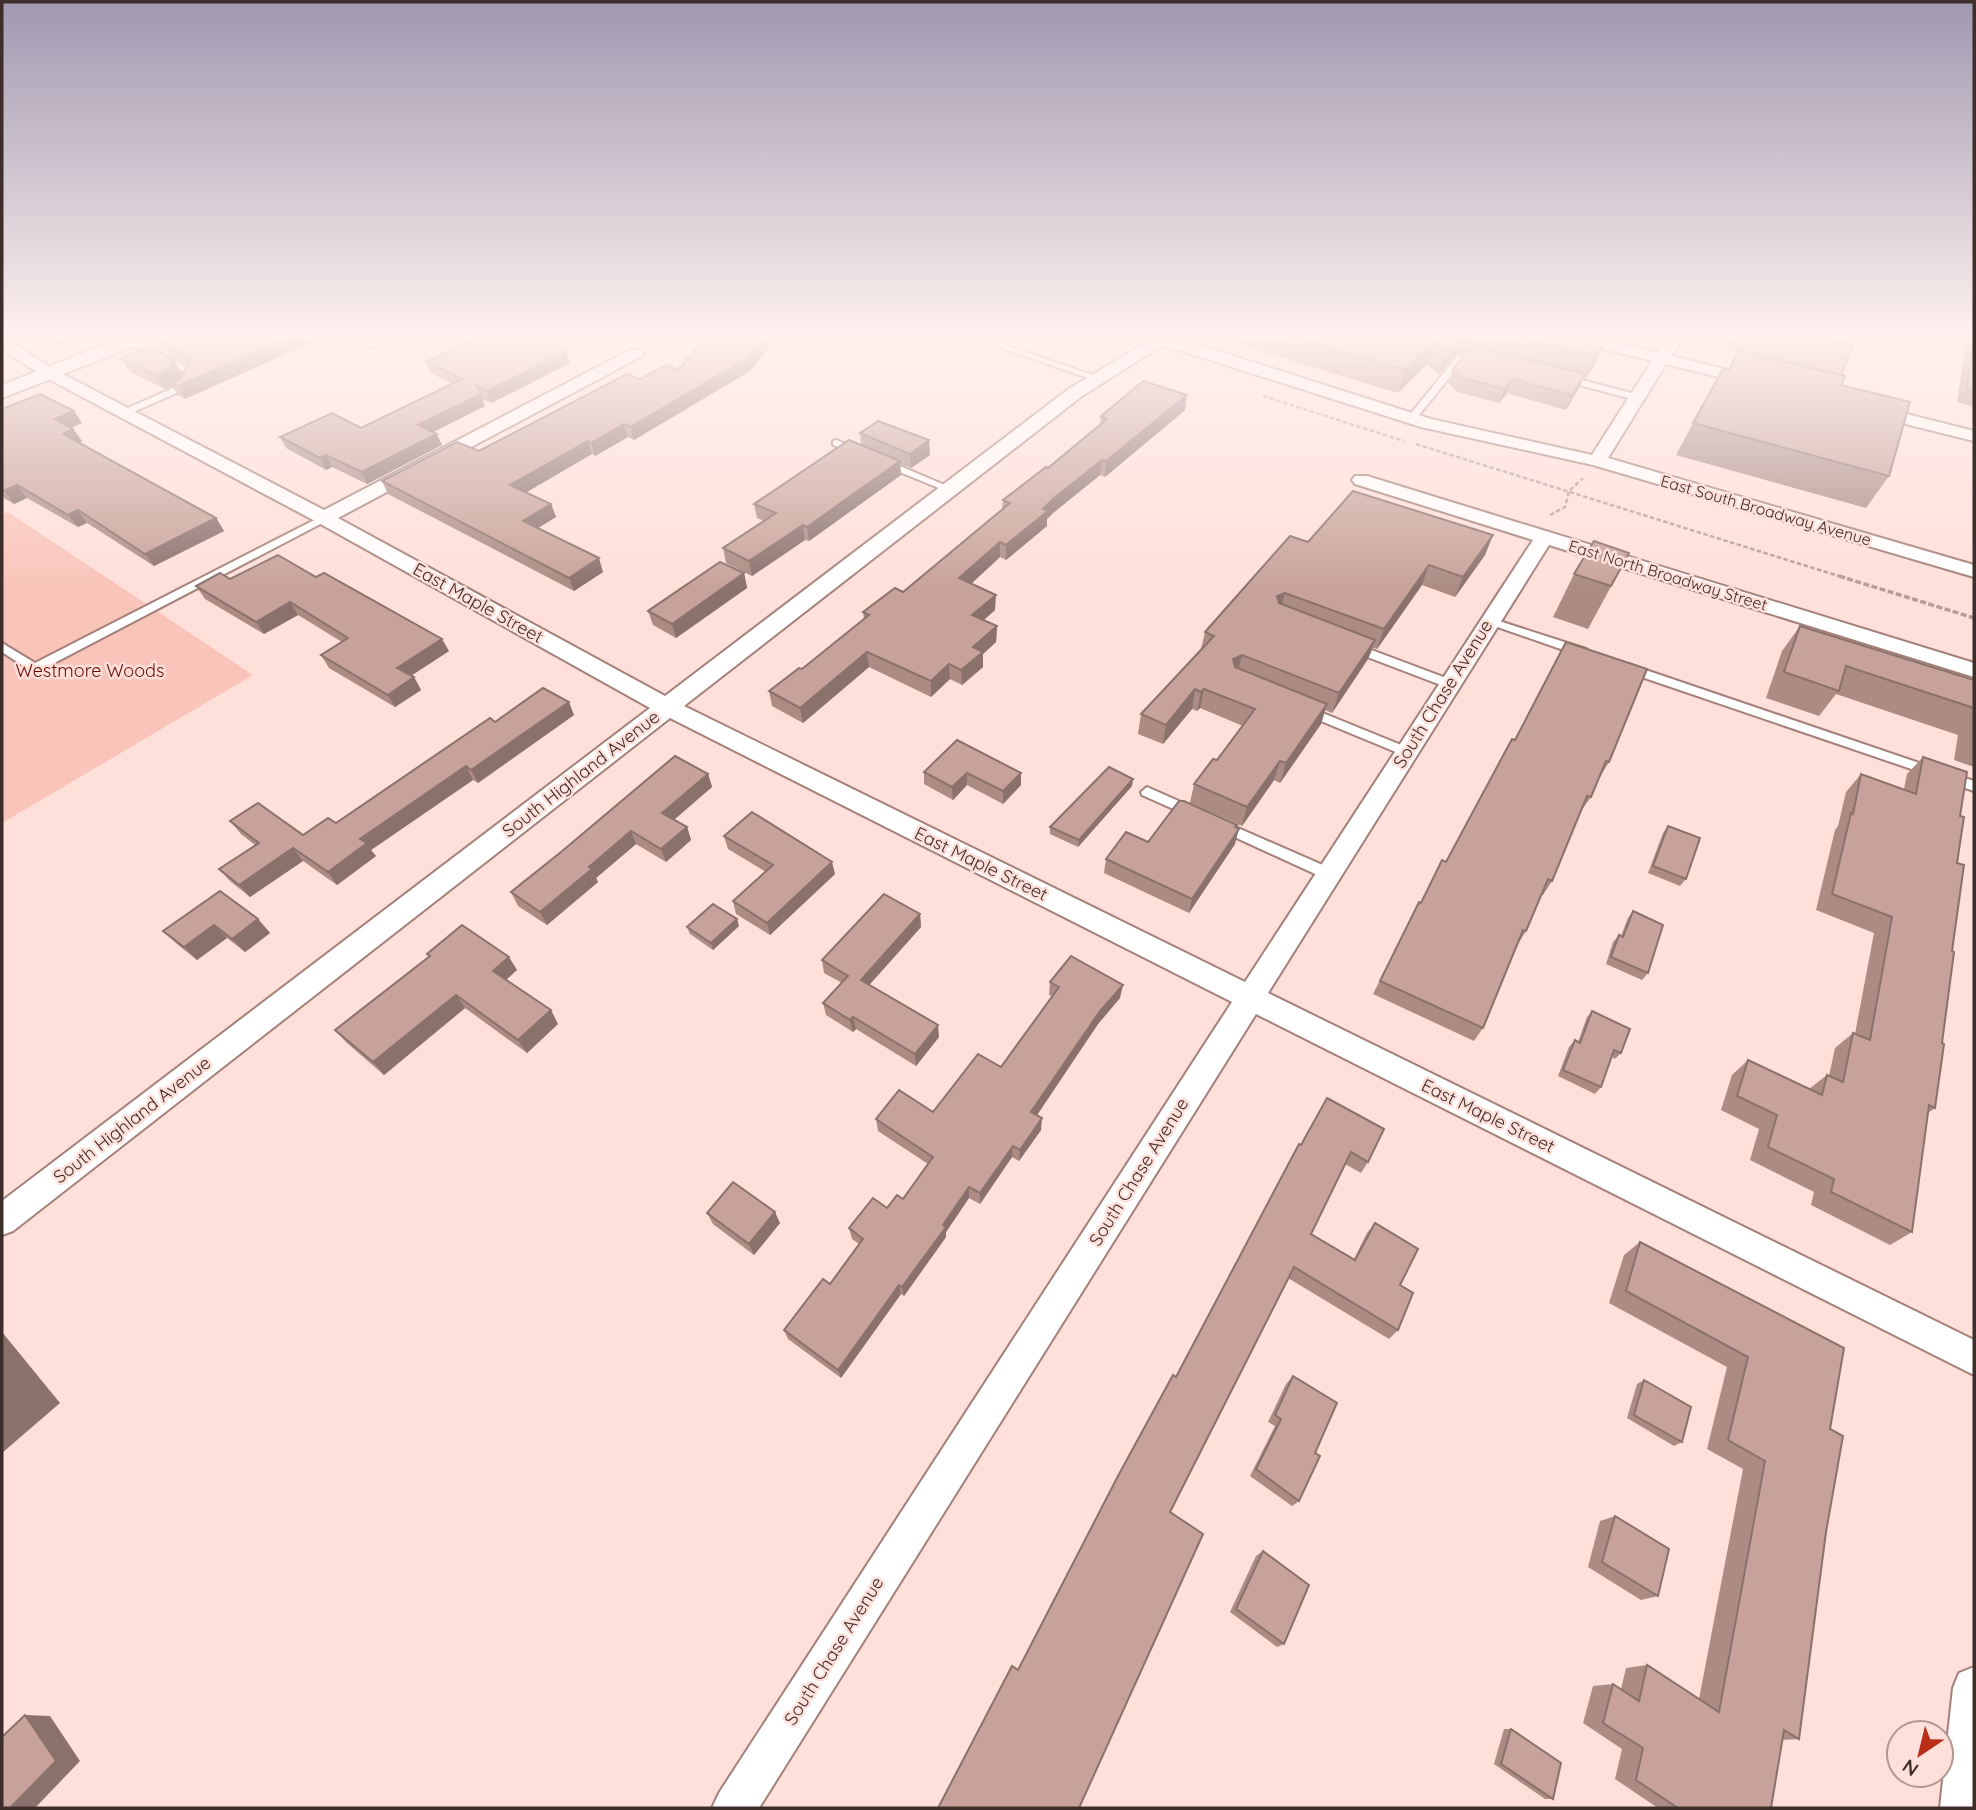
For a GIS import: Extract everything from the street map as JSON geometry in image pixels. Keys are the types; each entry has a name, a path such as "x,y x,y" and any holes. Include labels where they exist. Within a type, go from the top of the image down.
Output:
{"street":[{"name":"East Maple Street","path":"140,421 324,518 667,707 1974,1358"},
{"path":"324,518 505,421"},
{"name":"South Highland Avenue","path":"2,1220 1039,421"},
{"name":"East South Broadway Avenue","path":"1427,421 1597,461 1974,571"},
{"path":"1597,461 1621,421"},
{"path":"1915,421 1974,436"},
{"name":"East North Broadway Street","path":"1361,480 1974,670"},
{"name":"South Chase Avenue","path":"734,1808 1490,621 1531,533"},
{"path":"1962,1808 1974,1688"}],"lane":[{"path":"836,443 862,453"},
{"path":"874,458 949,489"},
{"path":"2,647 35,668 324,518"},
{"path":"1490,621 1594,657"},
{"path":"1340,642 1450,684"},
{"path":"1621,666 1974,786"},
{"path":"1297,706 1407,752"},
{"path":"1147,792 1329,874"}],"path":[{"path":"1345,421 1974,618"},
{"path":"1531,533 1530,517 1558,513 1566,508 1569,491 1597,461"}],"green space":[{"name":"Westmore Woods","path":"8,512 253,675 2,823 2,515"}],"building":[{"path":"2,421 59,421 73,429 63,434 216,518 145,554 78,510 68,515 17,485 2,490"},
{"path":"314,421 348,421 361,428 374,421 425,421 418,425 437,434 362,472 326,455 320,458 280,437"},
{"path":"536,421 639,421 630,427 624,424 591,443 588,441 510,485 551,504 523,521 599,558 569,578 382,481 457,442 479,451"},
{"path":"879,421 929,440 910,454 860,433"},
{"path":"1104,421 1155,421 1054,498 1043,509 1048,511 1006,545 1000,542 959,578 996,595 972,615 997,626 973,647 983,652 961,670 949,664 931,681 867,652 800,708 769,691 799,668 802,669 869,615 863,612 895,588 903,592 1010,503 1003,500 1048,468"},
{"path":"1694,421 1904,421 1889,476"},
{"path":"849,440 900,461 807,527 803,525 749,561 723,548 776,513 754,504"},
{"path":"1353,491 1493,535 1463,577 1429,565 1384,629 1285,593 1277,596 1279,603 1375,640 1339,693 1242,655 1233,659 1235,667 1327,704 1286,763 1280,761 1247,807 1194,784 1213,759 1217,760 1255,709 1204,689 1201,692 1195,689 1166,725 1141,714 1214,636 1205,632 1290,536 1308,542"},
{"path":"1594,541 1629,553 1611,586 1574,574"},
{"path":"278,555 316,577 324,573 442,639 397,668 414,677 388,695 321,655 348,638 290,602 256,622 196,586 220,573 230,579"},
{"path":"720,562 744,573 672,624 648,611"},
{"path":"1800,626 1974,680 1974,708 1846,666 1839,691 1784,672"},
{"path":"1566,642 1647,669 1609,762 1606,761 1591,797 1587,796 1552,881 1548,879 1526,931 1523,930 1483,1028 1380,981 1442,860 1446,862 1512,739 1515,740"},
{"path":"543,688 569,702 471,770 466,766 360,839 367,843 328,872 293,848 239,885 219,869 259,843 230,821 258,803 303,835 328,818 336,823 490,718 495,722"},
{"path":"957,740 1021,773 1003,791 967,773 952,787 924,772"},
{"path":"675,756 708,774 662,813 687,827 661,849 631,831 589,867 592,869 540,912 511,892 561,852"},
{"path":"1923,757 1967,772 1960,816 1964,817 1957,863 1964,865 1952,951 1944,1044 1935,1108 1929,1105 1912,1232 1831,1192 1834,1179 1768,1147 1777,1115 1737,1096 1748,1060 1822,1095 1827,1075 1843,1082 1853,1033 1870,1040 1892,917 1832,894 1861,774 1916,794"},
{"path":"1109,767 1133,779 1079,840 1050,827"},
{"path":"1179,801 1237,825 1235,827 1239,829 1192,899 1106,859 1126,832 1148,842"},
{"path":"752,812 832,862 767,923 733,901 773,865 724,836"},
{"path":"1668,826 1700,838 1686,879 1653,866"},
{"path":"220,891 258,919 232,939 214,925 184,947 163,931"},
{"path":"884,894 920,914 861,980 938,1025 915,1054 853,1017 850,1020 823,1003 848,976 822,960"},
{"path":"713,904 737,919 711,943 687,927"},
{"path":"1633,911 1663,925 1648,973 1611,957 1619,935 1623,937"},
{"path":"462,925 509,957 493,971 551,1010 518,1040 456,995 373,1062 335,1030 430,956 427,954"},
{"path":"1071,956 1123,985 1100,1011 1031,1112 1042,1118 1020,1150 1013,1146 980,1193 969,1187 943,1225 946,1227 902,1287 899,1285 838,1370 784,1330 823,1279 830,1284 863,1239 849,1228 873,1198 887,1208 897,1195 903,1199 933,1157 876,1119 899,1090 933,1112 978,1054 1001,1067 1059,987 1050,982"},
{"path":"1592,1011 1630,1029 1621,1053 1614,1050 1601,1087 1563,1070 1575,1040 1580,1043"},
{"path":"1327,1098 1384,1129 1368,1162 1351,1152 1311,1234 1355,1260 1375,1223 1418,1249 1400,1285 1413,1293 1398,1330 1294,1267 1170,1512 1203,1534 1079,1808 938,1808 1012,1666 1018,1670 1118,1476 1173,1375 1176,1377 1299,1144 1301,1145"},
{"path":"733,1182 775,1212 749,1244 707,1213"},
{"path":"1640,1242 1844,1348 1830,1429 1843,1436 1826,1532 1799,1739 1784,1730 1771,1808 1678,1808 1636,1780 1643,1748 1603,1723 1613,1684 1639,1701 1647,1665 1719,1712 1765,1461 1728,1440 1748,1357 1626,1291"},
{"path":"1293,1376 1337,1403 1315,1453 1320,1456 1299,1501 1256,1469 1281,1419 1275,1415"},
{"path":"1644,1380 1691,1407 1682,1442 1634,1415"},
{"path":"1615,1516 1669,1549 1658,1596 1602,1562"},
{"path":"1263,1551 1309,1585 1284,1644 1236,1609"},
{"path":"25,1715 56,1761 10,1808 2,1808 2,1737"},
{"path":"1511,1729 1561,1763 1553,1799 1501,1764"}]}
